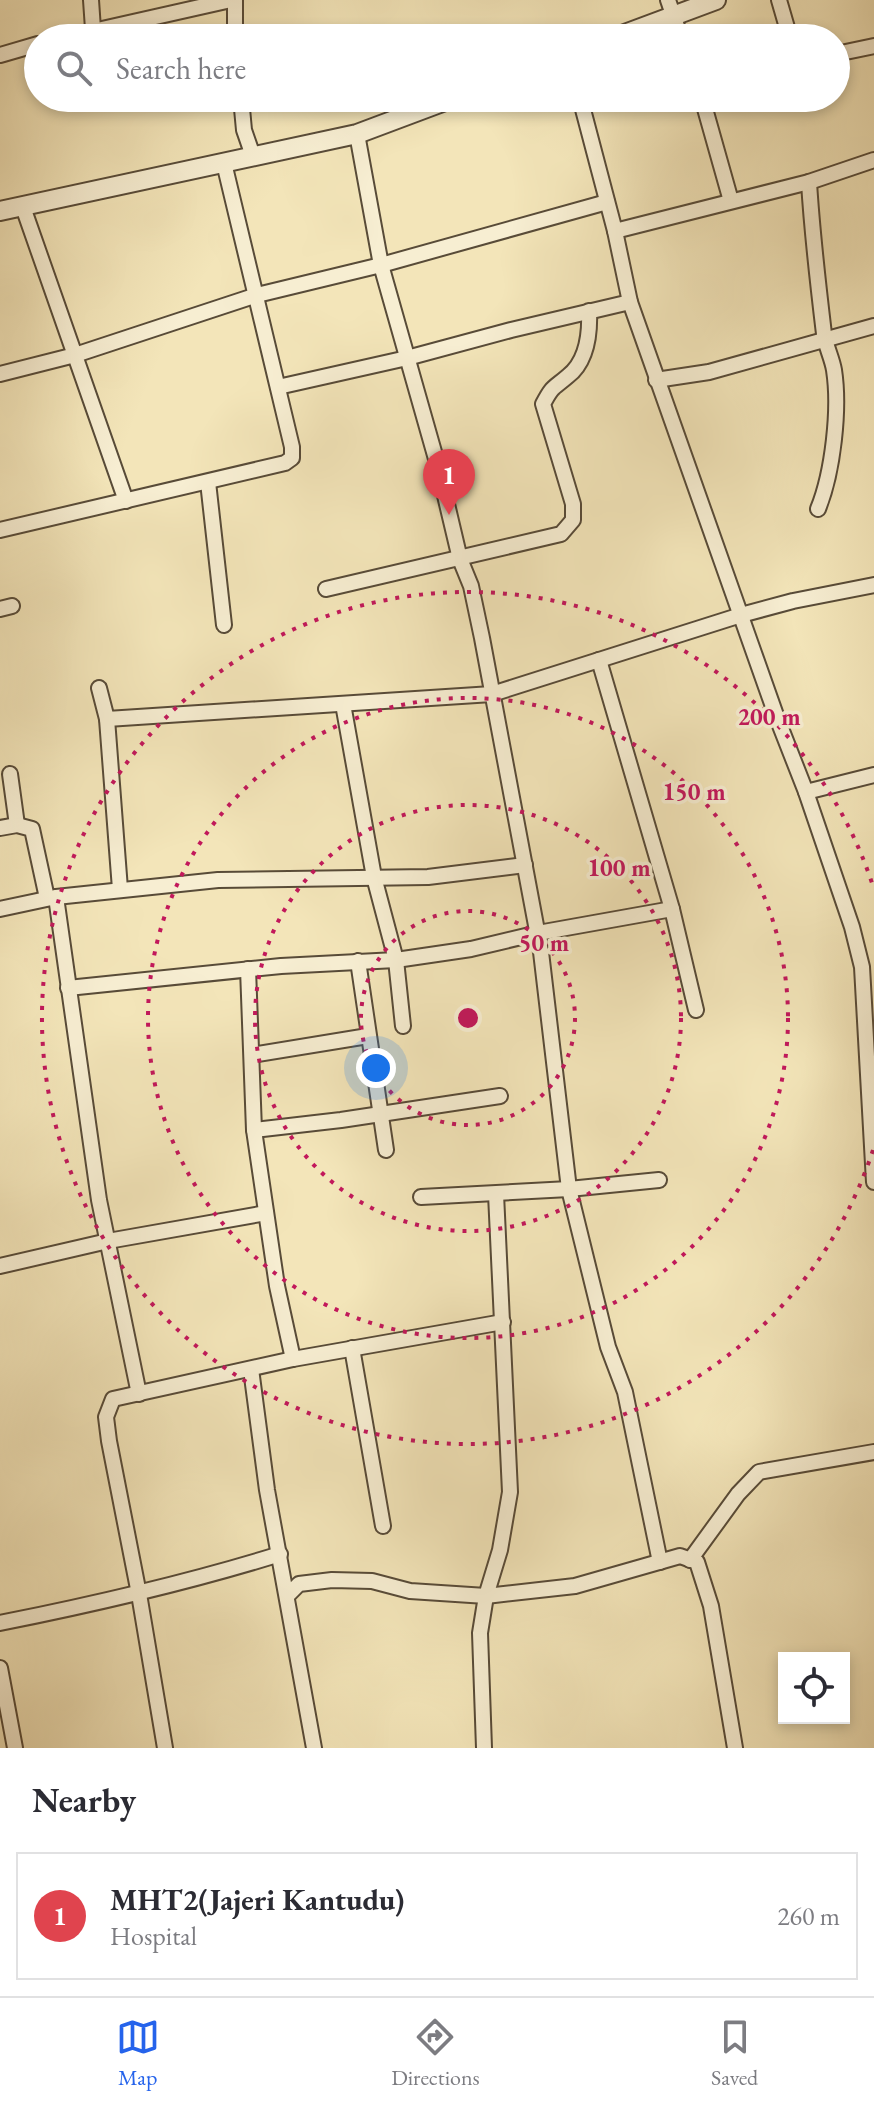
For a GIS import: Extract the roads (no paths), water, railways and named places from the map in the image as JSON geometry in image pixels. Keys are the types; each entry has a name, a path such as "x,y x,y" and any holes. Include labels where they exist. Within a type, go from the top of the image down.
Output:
{"street":[{"path":"91,0 93,24"},
{"path":"117,24 233,0 234,24"},
{"path":"641,24 671,8 716,0"},
{"path":"779,0 786,24"},
{"path":"850,51 874,46"},
{"path":"0,55 24,48"},
{"path":"242,112 244,130 253,156"},
{"path":"0,211 357,134 416,112"},
{"path":"584,112 630,302 656,380 868,965 874,1182"},
{"path":"706,112 731,201"},
{"path":"357,134 381,265 438,466 460,559 471,586 538,933 569,1189 608,1347 625,1392 660,1562"},
{"path":"615,231 809,182 874,160"},
{"path":"0,530 208,482 285,463 292,458 257,295 224,163"},
{"path":"809,182 825,341 834,370 835,427 827,488 818,509"},
{"path":"0,374 75,355 257,295 381,265 607,202"},
{"path":"23,207 126,501"},
{"path":"278,387 630,302"},
{"path":"326,589 561,534 573,520 573,504 543,404 553,385 568,376 582,359 590,329 589,311"},
{"path":"656,380 709,372 874,326"},
{"path":"208,482 224,625"},
{"path":"107,719 492,694 741,615 874,585"},
{"path":"599,660 672,909 696,1010"},
{"path":"99,688 107,719 120,889"},
{"path":"343,704 374,877 396,960 403,1026"},
{"path":"10,774 17,825"},
{"path":"806,792 874,775"},
{"path":"0,828 17,825 32,829 52,897 108,1241 139,1394"},
{"path":"0,909 52,897 218,880 428,877 525,865"},
{"path":"68,988 248,969 396,960 471,949 538,933 672,909"},
{"path":"358,961 386,1150"},
{"path":"248,969 254,1130 277,1286 293,1359"},
{"path":"252,1055 368,1036"},
{"path":"254,1130 500,1096"},
{"path":"421,1197 569,1189 659,1180"},
{"path":"484,1748 480,1633 510,1492 496,1194"},
{"path":"0,1266 108,1241 266,1213"},
{"path":"165,1748 106,1417 113,1399 293,1359 503,1322"},
{"path":"352,1348 383,1526"},
{"path":"251,1369 267,1490 314,1748"},
{"path":"690,1560 747,1482 759,1472 874,1452"},
{"path":"0,1623 139,1594 280,1554"},
{"path":"288,1595 299,1584 346,1580 372,1581 410,1591 486,1596 575,1586 680,1556 697,1562 711,1606 735,1748"},
{"path":"0,1668 15,1748"},
{"path":"0,1738 11,1727"}],"place":[{"name":"MHT2(Jajeri Kantudu)","path":"449,515"}]}
